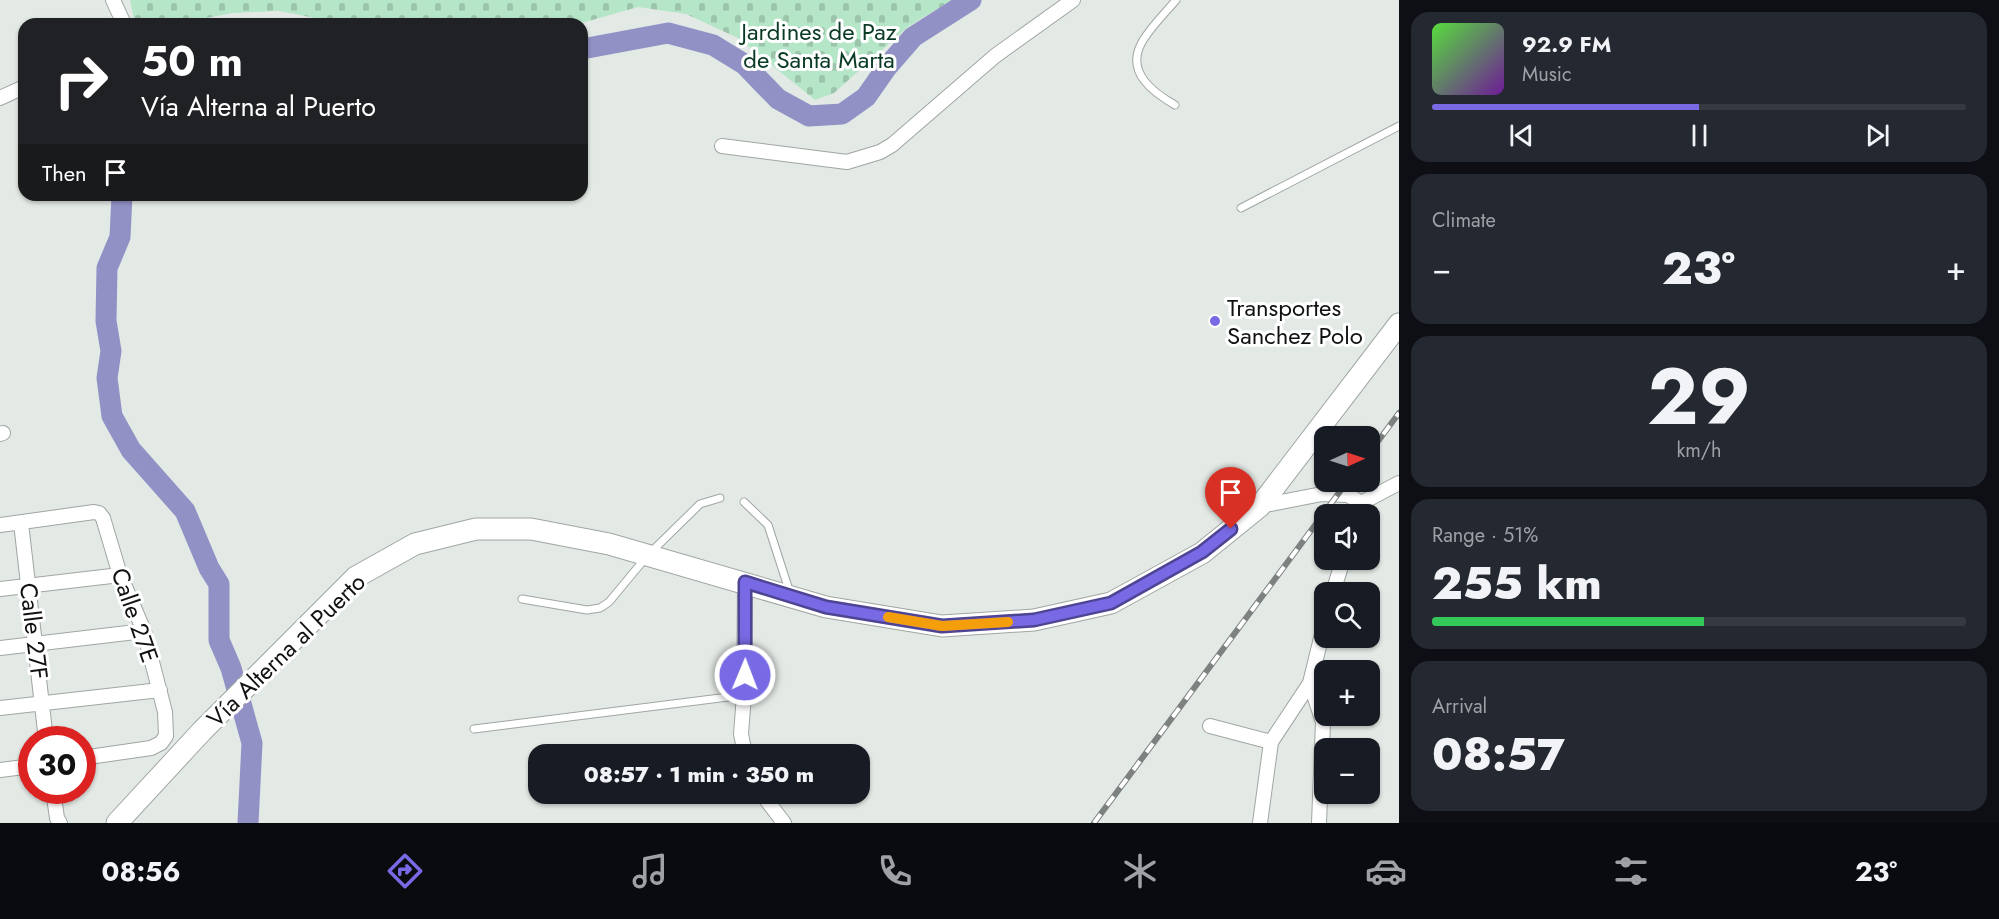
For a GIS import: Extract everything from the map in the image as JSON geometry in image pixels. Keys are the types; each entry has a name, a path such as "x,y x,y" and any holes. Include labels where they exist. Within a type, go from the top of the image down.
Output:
{"main road":[{"name":"Vía Alterna al Puerto","path":"117,823 202,731 356,577 416,544 476,529 531,529 609,544 826,607 942,626 1034,620 1111,603 1202,552 1260,506 1399,324"}],"street":[{"path":"113,0 121,18"},
{"path":"722,146 847,162 880,152 892,145 995,56 1073,0"},
{"path":"0,98 18,90"},
{"path":"1367,504 1399,483"},
{"path":"1260,506 1322,494 1348,495 1355,504"},
{"name":"Calle 27E","path":"21,523 99,513 103,518 120,575 144,630 165,712 166,736 161,743 151,748 96,756"},
{"path":"0,525 21,523"},
{"name":"Calle 27F","path":"21,523 45,726"},
{"path":"0,589 120,575"},
{"path":"743,744 741,734 744,695 745,582"},
{"path":"0,648 144,630"},
{"path":"1260,823 1271,742 1310,683 1319,648"},
{"path":"1310,683 1323,722 1319,823"},
{"path":"0,705 43,703 160,690"},
{"path":"1210,726 1271,742"},
{"path":"0,770 18,768"},
{"path":"55,804 60,823"},
{"path":"770,804 784,823"}],"lane":[{"path":"1175,105 1155,94 1145,83 1137,64 1140,44 1176,0"},
{"path":"1241,208 1399,126"},
{"path":"522,599 587,610 600,608 609,602 648,555 700,504 720,498"},
{"path":"744,502 768,525 791,596"},
{"path":"474,729 744,695"}],"green space":[{"name":"Jardines de Paz de Santa Marta","path":"130,0 952,0 909,26 834,93 815,100 738,38 686,14 638,7 588,21 588,18 315,18 279,11 233,13 206,18 134,18"}],"waterway":[{"path":"588,48 668,33 713,45 744,64 778,99 809,116 842,114 866,97 887,67 913,37 971,0"},
{"path":"122,201 120,237 107,268 106,321 111,351 107,378 112,416 131,450 185,511 209,568 219,584 219,640 231,668 252,743 248,823"}],"railway":[{"path":"1380,439 1399,413"},
{"path":"1094,823 1340,492"}],"slow traffic":[{"path":"888,617 942,626 1008,622"}],"place":[{"name":"Transportes Sanchez Polo","path":"1215,321"}],"route":[{"path":"745,675 745,582 826,607 942,626 1034,620 1111,603 1202,552 1231,529"}]}
